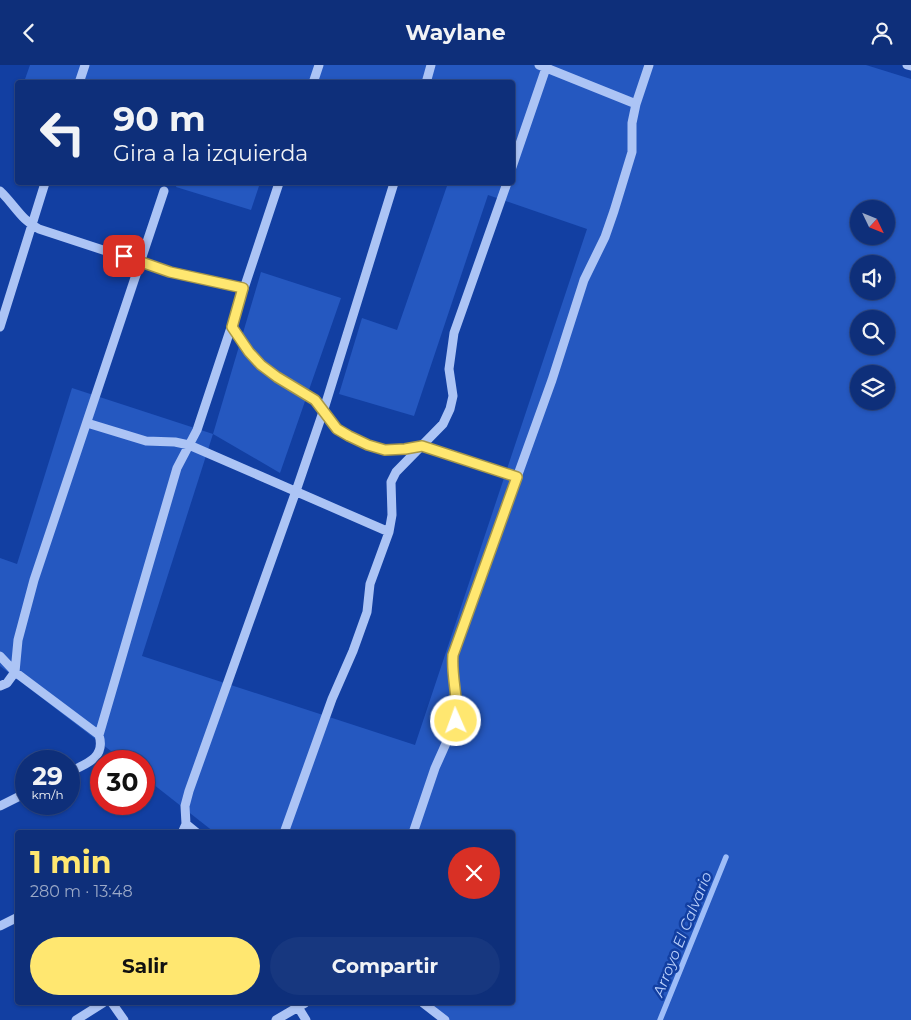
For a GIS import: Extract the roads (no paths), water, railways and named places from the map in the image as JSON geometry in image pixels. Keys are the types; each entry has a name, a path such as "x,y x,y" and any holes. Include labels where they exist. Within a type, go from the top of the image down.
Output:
{"street":[{"path":"80,80 85,65"},
{"path":"314,80 319,65"},
{"path":"427,80 431,65"},
{"path":"414,830 435,769 456,721 458,709 452,669 453,655 552,380 584,280 605,237 614,211 632,152 632,123 636,104 649,65"},
{"path":"907,65 911,66"},
{"path":"515,158 544,66 636,104"},
{"path":"0,327 44,185"},
{"path":"80,766 93,759 99,751 101,744 99,735 177,468 197,430 278,185"},
{"path":"184,829 185,806 189,791 324,409 393,185"},
{"path":"285,830 332,699 367,612 370,584 389,532 392,515 391,482 396,472 443,424 450,409 454,396 449,369 454,333 506,185"},
{"path":"0,191 31,225 170,272 243,288"},
{"path":"0,686 7,683 15,671 18,639 34,580 164,191"},
{"path":"232,327 249,352 261,365 315,400 324,409 330,421 337,429 368,445 385,450 422,446 517,477"},
{"path":"86,423 146,441 176,442 189,445 389,532"},
{"path":"0,656 15,671 99,735"},
{"path":"0,806 15,798"},
{"path":"0,926 15,918"},
{"path":"76,1020 100,1005"},
{"path":"113,1005 124,1020"},
{"path":"276,1020 301,1005 306,1020"},
{"path":"426,1005 445,1020"}],"waterway":[{"name":"Arroyo El Calvario","path":"660,1020 726,857"}]}
